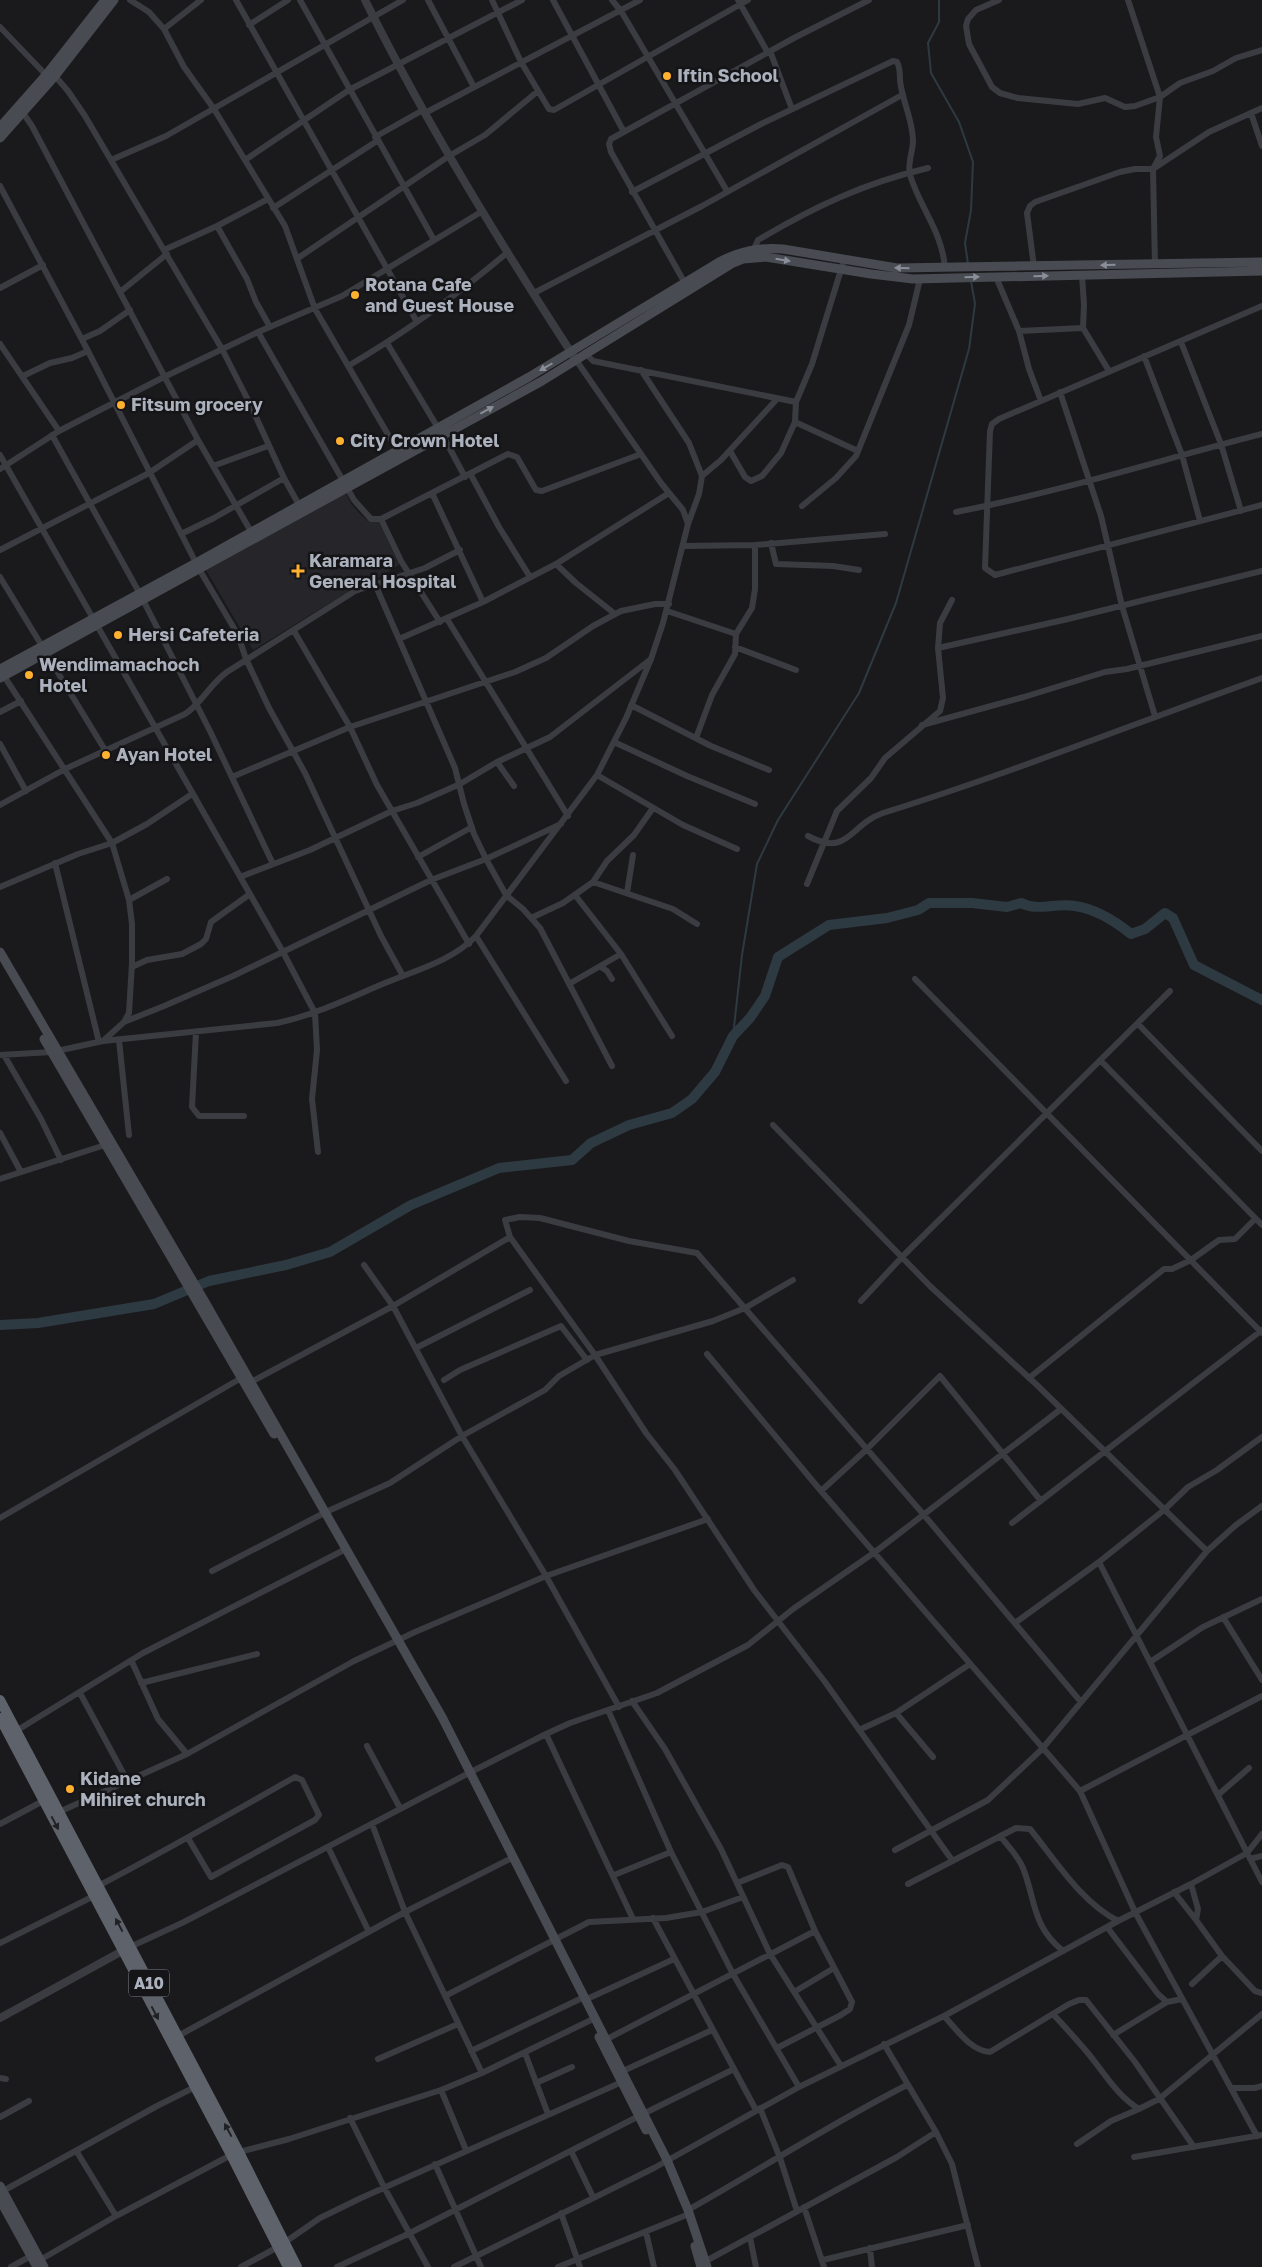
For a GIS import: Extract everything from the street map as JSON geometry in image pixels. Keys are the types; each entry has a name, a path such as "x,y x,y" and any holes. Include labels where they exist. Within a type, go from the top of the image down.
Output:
{"highway":[{"name":"A10","path":"0,1700 98,1886 126,1949 195,2088 235,2154"},
{"name":"A10","path":"0,1718 94,1896 178,2036 281,2245 288,2267"},
{"name":"A10","path":"281,2245 297,2267"}],"main road":[{"path":"0,138 23,113 105,0"},
{"path":"0,127 50,76 114,0"},
{"path":"1,674 573,356 686,286 730,256 754,249 783,249 897,268 1262,262"},
{"path":"686,286 733,263 754,257 779,259 892,277 920,279 1262,270"},
{"path":"253,535 299,505 344,484 397,450 440,431"},
{"path":"0,952 105,1145 173,1255"},
{"path":"0,963 55,1052 246,1378 396,1640 469,1772 553,1940"},
{"path":"324,1513 342,1551 396,1640"},
{"path":"469,1772 510,1859 623,2071 665,2161 704,2265"},
{"path":"584,1999 591,2020 622,2082 642,2115"},
{"path":"1,2199 31,2256 41,2265"},
{"path":"1,2199 41,2265"}],"street":[{"path":"130,0 149,12 164,28 184,67 214,109 285,226 315,309 397,450"},
{"path":"164,28 202,0"},
{"path":"236,0 417,322"},
{"path":"249,25 288,0"},
{"path":"300,0 434,240"},
{"path":"365,0 398,65 481,212 573,356 640,454 683,510 688,524"},
{"path":"111,160 166,136 403,0"},
{"path":"428,0 474,87"},
{"path":"492,0 521,62 549,109 554,110 599,86 739,2 748,0"},
{"path":"245,160 349,90 522,0"},
{"path":"552,0 624,132"},
{"path":"612,0 621,11 727,191"},
{"path":"273,208 376,139 424,112 640,0"},
{"path":"686,286 611,152 609,144 611,139 868,0"},
{"path":"999,0 976,10 968,19 966,26 970,44 995,91 1018,98 1078,104 1105,98 1125,107 1135,106 1160,97 1180,83 1213,71 1236,58 1262,50"},
{"path":"1128,0 1160,97 1156,137 1160,156 1154,169 1155,265"},
{"path":"739,2 769,52 792,109"},
{"path":"0,27 68,91 85,116 222,348 250,404 268,446 299,505"},
{"path":"632,192 792,109 893,61 899,65 902,95 909,116 913,140 909,172 918,197 936,228 948,268"},
{"path":"298,258 311,251 358,216 501,123 538,91"},
{"path":"534,293 727,191 902,95"},
{"path":"1034,267 1027,213 1030,206 1036,202 1120,172 1135,169 1154,169 1209,132 1262,108"},
{"path":"23,113 32,126 198,440 253,535"},
{"path":"1250,113 1262,146"},
{"path":"754,249 758,240 814,208 846,194 909,172 928,168"},
{"path":"0,186 82,339 180,534 238,635 246,660 336,838 369,910 404,976"},
{"path":"120,292 166,252 268,199"},
{"path":"2,468 59,431 164,376 222,348 342,296 481,212"},
{"path":"217,226 247,279 256,302 270,327"},
{"path":"348,366 387,344 464,289 508,252"},
{"path":"730,451 746,478 751,481 756,481 780,453 796,422 796,402 812,364 844,260"},
{"path":"0,288 43,265"},
{"path":"1082,275 1084,328 1110,372"},
{"path":"994,277 1019,331 1029,369 1041,401"},
{"path":"802,506 849,466 858,452 908,325 920,279"},
{"path":"1262,306 1060,392 999,419 992,424 989,440 985,568 995,575 1262,505"},
{"path":"82,339 100,331 130,310"},
{"path":"1019,331 1084,328"},
{"path":"258,332 344,484 363,513 371,520 381,519 512,454 517,457 536,490 542,491 640,454"},
{"path":"1181,342 1221,444 1242,510"},
{"path":"0,344 59,431"},
{"path":"387,344 530,577"},
{"path":"583,350 593,360 796,402"},
{"path":"22,376 50,363 72,358 88,351"},
{"path":"1144,356 1182,455 1200,521"},
{"path":"61,1160 41,1119 2,1055 55,1052 101,1042 277,1023 304,1018 404,976 444,959 469,944 568,816 596,775 614,742 651,659 668,608 688,524 697,501 702,476 689,443 672,414 641,370"},
{"path":"1060,392 1101,516 1138,666 1155,716"},
{"path":"702,476 730,451 777,399"},
{"path":"796,422 858,452"},
{"path":"956,512 987,506 1262,434"},
{"path":"52,435 91,503 198,706 273,864"},
{"path":"0,550 149,473 198,440"},
{"path":"213,466 268,446"},
{"path":"0,455 2,468 42,529 283,952 315,1012 317,1050 312,1099 318,1152"},
{"path":"180,534 236,506 284,478"},
{"path":"399,639 483,602 556,564 669,493"},
{"path":"432,494 483,602"},
{"path":"381,519 408,573 440,622"},
{"path":"683,546 756,545 885,534"},
{"path":"771,544 776,564 833,566 859,570"},
{"path":"696,738 712,695 732,660 736,634 752,608 755,589 756,545"},
{"path":"0,805 65,769 156,728 198,706 206,692 218,679 355,591 424,568 460,550"},
{"path":"556,564 576,583 615,614"},
{"path":"938,648 1122,606 1262,571"},
{"path":"0,577 105,750"},
{"path":"375,584 456,768 472,826 486,860 506,896 523,908 540,928 612,1066"},
{"path":"807,884 837,811 870,778 885,758 940,711 943,698 938,648 940,623 952,600"},
{"path":"232,778 294,753 350,727 486,680 515,672 546,658 592,626 615,614 649,605 668,608 736,634"},
{"path":"447,618 568,816"},
{"path":"294,630 350,727 392,811 469,944"},
{"path":"922,725 1033,695 1105,672 1138,666 1262,636"},
{"path":"735,647 796,670"},
{"path":"240,877 336,838 392,811 417,803 460,784 497,762 550,737 651,659"},
{"path":"1,674 21,701 112,843 129,900 132,924 129,1013 124,1022"},
{"path":"808,836 825,844 832,845 849,836 872,817 947,793 1155,716 1262,680"},
{"path":"0,712 21,701"},
{"path":"632,705 711,746 769,770"},
{"path":"614,742 687,776 755,804"},
{"path":"0,744 26,790"},
{"path":"497,762 514,786"},
{"path":"596,775 683,825 737,849"},
{"path":"0,887 55,863 112,843 147,824 192,794"},
{"path":"531,918 575,895 593,882 607,862 634,835 653,808"},
{"path":"101,1042 124,1022 283,952 431,880 486,860 562,824"},
{"path":"418,857 472,826"},
{"path":"627,892 633,855"},
{"path":"55,863 101,1042"},
{"path":"129,900 167,879"},
{"path":"593,882 673,909 697,924"},
{"path":"132,967 147,960 182,954 201,944 206,939 211,922 250,894"},
{"path":"575,895 621,954 672,1036"},
{"path":"476,936 566,1081"},
{"path":"569,984 621,954"},
{"path":"601,967 607,971 612,979"},
{"path":"915,979 1261,1332 1012,1523"},
{"path":"861,1301 902,1257 1170,991"},
{"path":"1138,1024 1262,1151"},
{"path":"196,1032 192,1107 199,1116 244,1116"},
{"path":"119,1040 129,1134"},
{"path":"1101,1061 1262,1225"},
{"path":"773,1125 930,1286 1029,1378 1207,1551"},
{"path":"0,1133 21,1172"},
{"path":"0,1179 105,1145"},
{"path":"952,1860 825,1682 778,1622 704,1521 675,1470 646,1434 595,1355 510,1237 505,1220 520,1217 540,1218 629,1241 697,1253 924,1515 1081,1702"},
{"path":"1029,1378 1164,1269 1172,1269 1191,1260 1219,1240 1235,1238 1255,1219"},
{"path":"0,1518 246,1378 393,1306 510,1237"},
{"path":"364,1265 393,1306 462,1436 546,1576 619,1707"},
{"path":"212,1571 324,1513 390,1483 462,1436 545,1390 559,1376 595,1355 713,1321 745,1308 793,1280"},
{"path":"416,1348 530,1290"},
{"path":"444,1380 460,1370 561,1326 587,1360"},
{"path":"707,1354 821,1491 1080,1791 1136,1912 1231,2088 1259,2135 1134,2157"},
{"path":"821,1491 867,1450 940,1376 1041,1501"},
{"path":"0,2018 126,1949 328,1847 469,1772 570,1723 657,1693 748,1645 875,1552 1061,1409"},
{"path":"1015,1623 1099,1562 1164,1510 1188,1488 1217,1470 1262,1437"},
{"path":"895,1850 988,1800 1042,1749 1207,1551 1236,1524 1262,1506"},
{"path":"59,1812 187,1754 326,1676 396,1640 546,1576 704,1521"},
{"path":"16,1731 132,1662 143,1653 342,1551"},
{"path":"1099,1562 1262,1882"},
{"path":"1150,1662 1202,1627 1261,1601"},
{"path":"1223,1617 1262,1680"},
{"path":"141,1683 257,1654"},
{"path":"132,1662 158,1720 187,1754"},
{"path":"859,1730 896,1712 970,1664"},
{"path":"80,1693 128,1782"},
{"path":"1080,1791 1262,1696"},
{"path":"632,1701 665,1749 721,1849 770,1954 841,2066"},
{"path":"608,1710 671,1852 733,1974 800,2087"},
{"path":"896,1712 933,1757"},
{"path":"546,1734 614,1875 633,1919"},
{"path":"367,1746 400,1808"},
{"path":"1218,1795 1249,1768"},
{"path":"98,1886 188,1838 295,1777 302,1780 320,1814 315,1820 211,1877 188,1838"},
{"path":"0,1824 44,1801"},
{"path":"372,1824 405,1912 482,2074"},
{"path":"908,1884 1016,1828 1030,1829 1095,1906 1118,1921"},
{"path":"1249,1856 1262,1834"},
{"path":"1000,1836 1022,1867 1033,1908 1042,1930 1063,1951"},
{"path":"328,1847 369,1932"},
{"path":"614,1875 671,1852"},
{"path":"454,2267 665,2161 800,2087 944,2016 1174,1892 1249,1856 1262,1856"},
{"path":"178,2036 405,1912 510,1859"},
{"path":"737,1883 782,1864 785,1865 815,1931 852,2002 850,2009 777,2048"},
{"path":"1191,1884 1198,1909 1196,1920"},
{"path":"1174,1892 1222,1956 1255,1991 1262,1993"},
{"path":"0,1943 94,1896"},
{"path":"445,1996 589,1922 653,1918 702,1912 743,1897"},
{"path":"653,1918 712,2030 758,2109 780,2158 797,2211"},
{"path":"1107,1927 1148,1982 1167,2002"},
{"path":"607,2039 815,1931"},
{"path":"1192,1984 1222,1956"},
{"path":"471,2051 674,1959"},
{"path":"794,1992 834,1968"},
{"path":"1113,2035 1167,2002 1182,1999"},
{"path":"944,2016 975,2047 982,2052 990,2052 1053,2014 1079,2000 1086,2000 1140,2068 1159,2099 1194,2147"},
{"path":"1053,2014 1116,2089 1130,2104 1139,2109"},
{"path":"1077,2144 1111,2121 1159,2099 1262,2014"},
{"path":"41,2265 116,2216 235,2154 289,2139 441,2090 482,2074 591,2020"},
{"path":"378,2059 458,2024"},
{"path":"623,2071 712,2030"},
{"path":"884,2044 936,2132 952,2164 978,2267"},
{"path":"525,2053 548,2114"},
{"path":"536,2083 572,2066"},
{"path":"337,2267 410,2234 734,2069"},
{"path":"241,2267 281,2245 320,2218 466,2150 622,2082"},
{"path":"558,2267 646,2232 686,2213 780,2158 819,2132 907,2085"},
{"path":"1231,2088 1255,2088 1262,2086"},
{"path":"1,2199 157,2106 195,2088"},
{"path":"441,2090 466,2150"},
{"path":"0,2117 29,2101"},
{"path":"350,2118 384,2187 428,2267"},
{"path":"704,2265 750,2237 897,2157 936,2132"},
{"path":"571,2151 593,2197"},
{"path":"77,2152 116,2216"},
{"path":"436,2164 482,2267"},
{"path":"804,2207 824,2263 870,2248 968,2225"},
{"path":"561,2213 580,2267"},
{"path":"646,2232 654,2267"},
{"path":"750,2237 756,2267"},
{"path":"870,2248 872,2267"},
{"path":"12,2267 31,2256"}],"shaded area":[{"name":"Karamara General Hospital","path":"345,491 351,504 359,513 368,521 379,522 399,565 378,578 359,585 253,650 206,570"}],"waterway":[{"path":"939,0 939,22 928,43 931,73 959,122 973,162 971,210 965,243 968,264"},
{"path":"733,1036 742,955 757,864 778,820 859,693 896,603 969,349 975,304 971,281"},
{"path":"0,1325 38,1323 154,1304 209,1281 286,1265 330,1252 411,1205 499,1168 572,1160 591,1143 629,1125 672,1113 692,1099 715,1072 733,1036 750,1018 765,996 778,957 829,925 887,918 918,910 929,903 972,903 1007,907 1021,903 1034,907 1068,905 1083,908 1105,916 1131,934 1145,929 1165,913 1173,918 1194,965 1262,1000"}],"place":[{"name":"Iftin School","path":"667,76"},
{"name":"Rotana Cafe and Guest House","path":"355,295"},
{"name":"Fitsum grocery","path":"121,405"},
{"name":"City Crown Hotel","path":"340,441"},
{"name":"Karamara General Hospital","path":"298,571"},
{"name":"Hersi Cafeteria","path":"118,635"},
{"name":"Wendimamachoch Hotel","path":"29,675"},
{"name":"Ayan Hotel","path":"106,755"},
{"name":"Kidane Mihiret church","path":"70,1789"}]}
